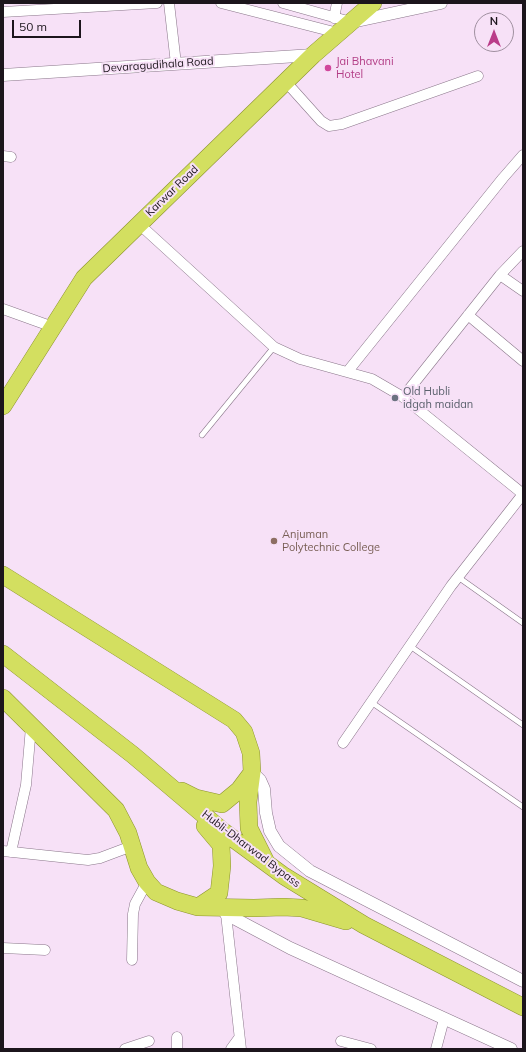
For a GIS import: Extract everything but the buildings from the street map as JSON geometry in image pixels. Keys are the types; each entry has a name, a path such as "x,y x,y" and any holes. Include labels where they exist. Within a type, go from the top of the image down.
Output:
{"highway":[{"name":"Karwar Road","path":"3,406 84,278 313,55 336,25 351,22 373,3"},
{"path":"3,575 234,720 244,732 251,753 252,772 248,802 249,828 267,864"},
{"name":"Hubli-Dharwad Bypass","path":"3,654 133,754 224,832 297,885 364,925 523,1007"},
{"path":"3,698 116,810 128,833 139,868 147,882 156,892 177,901 198,907 224,911 283,906 302,908 364,925"},
{"path":"166,783 196,798 222,804 239,790 252,772"},
{"path":"166,783 221,845 222,866 219,893 198,907"}],"street":[{"path":"3,12 157,3"},
{"path":"169,3 176,64"},
{"path":"221,3 336,25"},
{"path":"283,3 336,25"},
{"path":"336,25 337,3"},
{"path":"351,22 441,3"},
{"name":"Devaragudihala Road","path":"3,75 313,55"},
{"path":"286,82 321,121 329,126 342,124 478,76"},
{"path":"348,372 498,184 523,155"},
{"path":"139,224 274,347 300,358 372,379 403,397 523,494 458,577 343,743"},
{"path":"403,397 500,275 523,251"},
{"path":"500,275 523,291"},
{"path":"3,309 53,327"},
{"path":"468,315 523,361"},
{"path":"31,726 26,785 7,851 88,860 100,858 132,846"},
{"path":"252,772 260,780 264,789 266,813 270,831 279,846 310,871 523,981"},
{"path":"132,960 133,914 135,904 147,882"},
{"path":"224,911 290,948 511,1049"},
{"path":"224,911 237,1005 241,1049"},
{"path":"3,948 45,950"},
{"path":"436,1049 444,1019"},
{"path":"177,1037 177,1049"},
{"path":"231,1049 239,1038"},
{"path":"341,1041 371,1049"},
{"path":"125,1049 149,1042"}],"lane":[{"path":"202,434 274,347"},
{"path":"458,577 523,623"},
{"path":"410,646 523,725"},
{"path":"371,702 523,807"}],"place":[{"name":"Jai Bhavani Hotel","path":"328,68"},
{"name":"Old Hubli idgah maidan","path":"395,398"},
{"name":"Anjuman Polytechnic College","path":"274,541"}]}
